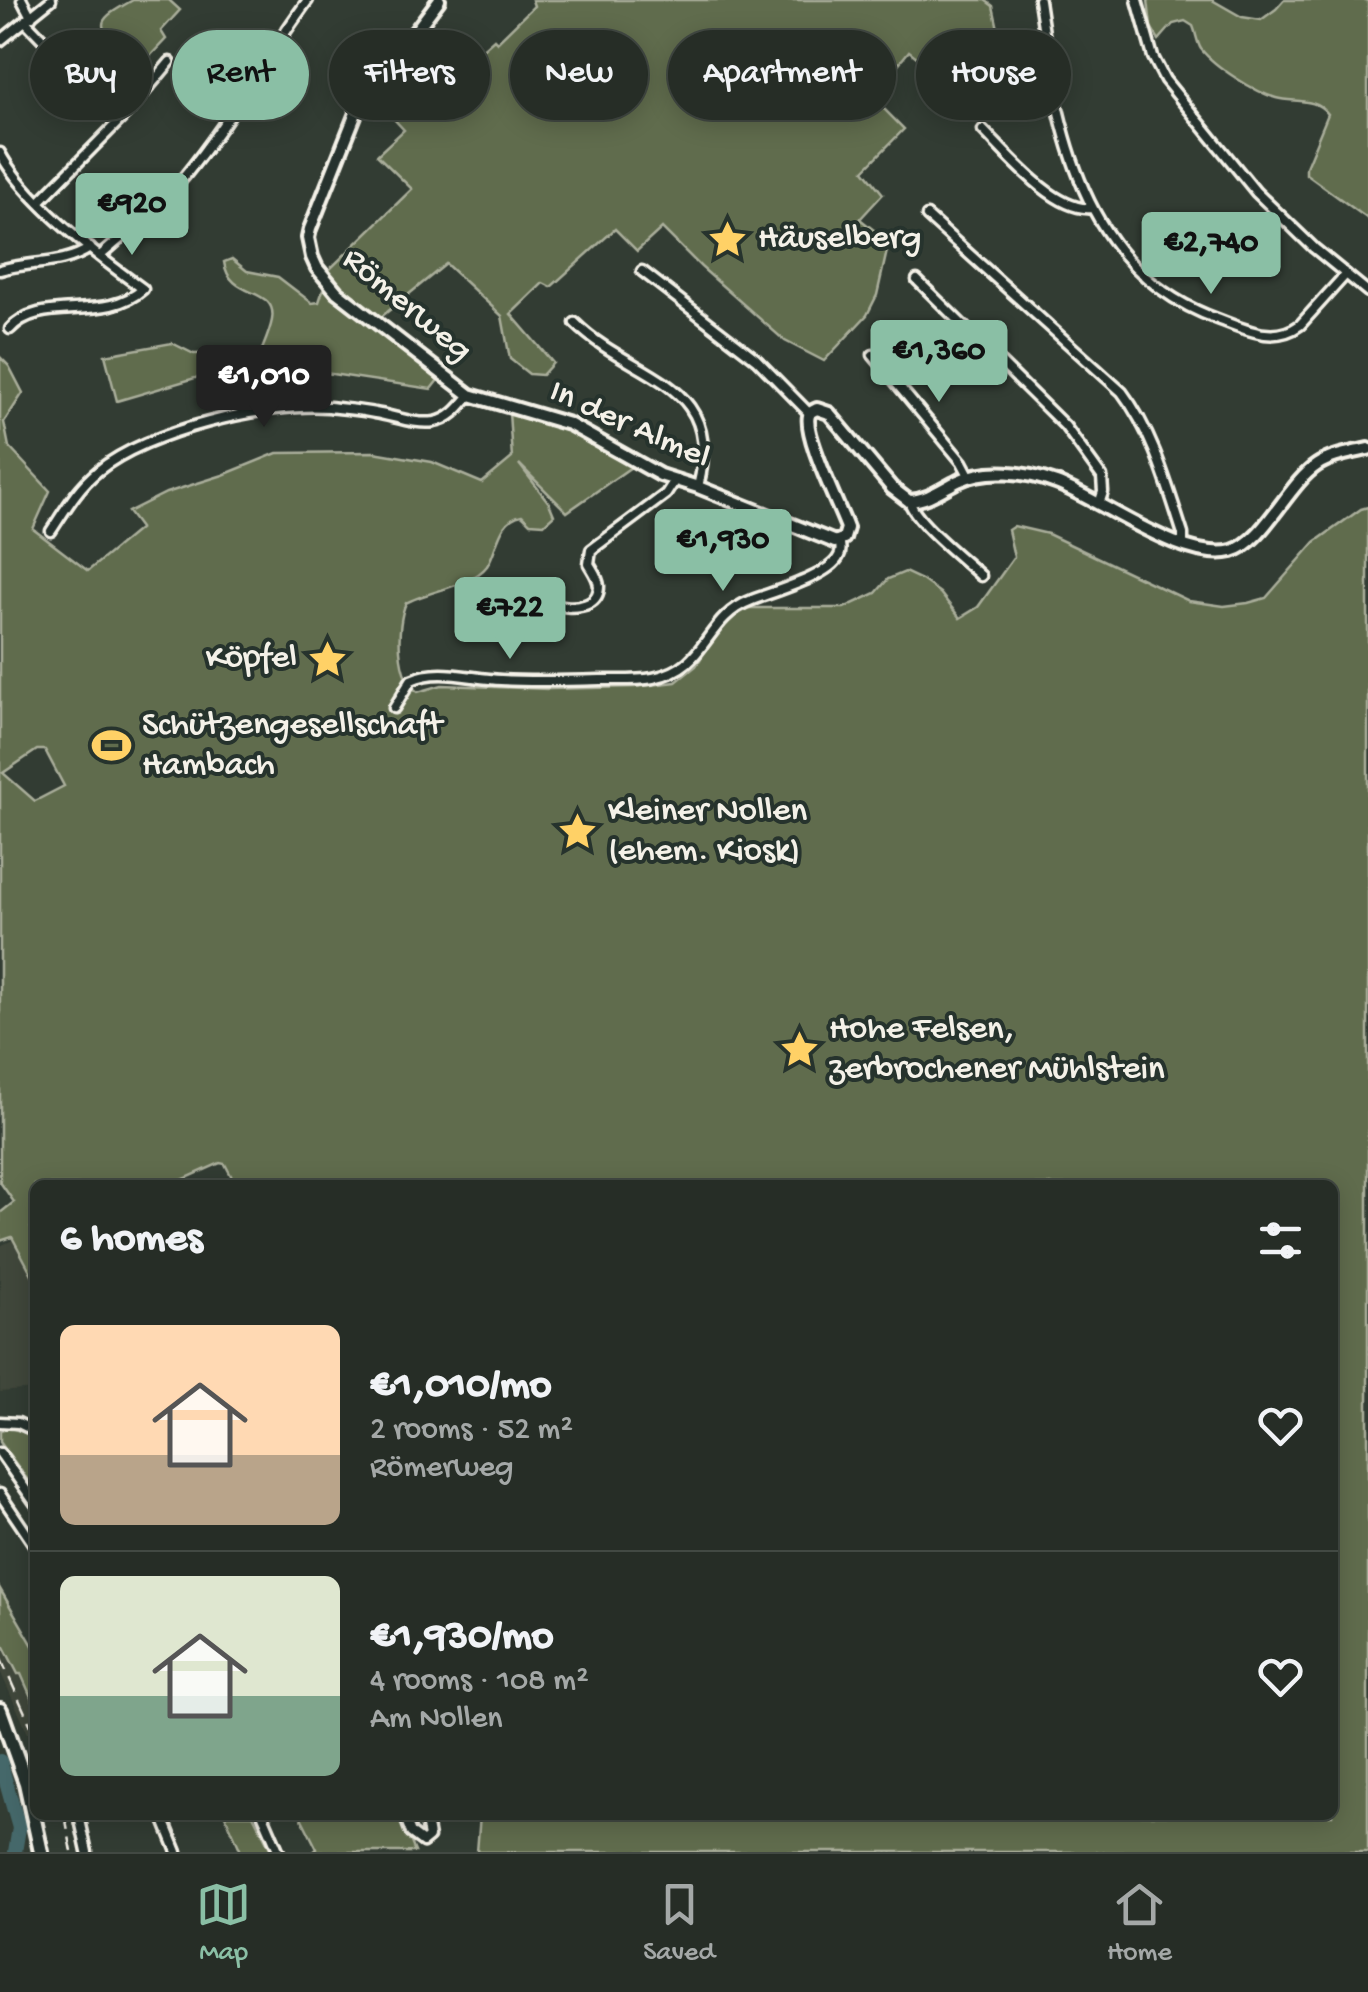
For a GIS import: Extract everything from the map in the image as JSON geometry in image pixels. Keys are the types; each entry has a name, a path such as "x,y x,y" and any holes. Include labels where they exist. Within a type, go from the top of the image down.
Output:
{"main road":[{"path":"0,1710 30,1801"},
{"path":"34,1820 41,1852"}],"street":[{"path":"22,0 28,19 38,30"},
{"path":"0,41 51,0"},
{"path":"100,256 186,174 308,0"},
{"name":"Römerweg","path":"51,532 78,490 112,460 129,450 217,420 314,407 433,422 452,416 470,395 337,292 317,268 308,248 308,238 358,108 439,0"},
{"path":"1039,0 1054,97 1091,208 1124,257 1162,292 1195,312 1262,334 1277,335 1292,330 1307,318 1346,274"},
{"path":"1137,0 1153,57 1165,80 1256,192 1314,248 1368,292"},
{"path":"39,202 128,112 170,62"},
{"path":"983,130 1055,197 1075,208 1091,208"},
{"path":"0,154 16,180 39,202 142,289 122,303 37,314 16,322 10,329"},
{"path":"927,216 1122,392 1157,458 1183,534 1183,545"},
{"path":"0,270 66,260 90,248"},
{"path":"642,270 756,359 810,414"},
{"path":"917,280 1065,426 1102,477 1099,504"},
{"path":"575,323 596,342 665,382 691,408 704,445 698,487"},
{"path":"873,355 962,462 970,477"},
{"name":"In der Almel","path":"470,395 570,424 646,468 840,542"},
{"path":"394,708 410,680 432,674 535,681 639,680 664,675 688,664 718,622 735,608 832,565 840,555 846,528 808,424 810,414 817,409 826,411 920,518 981,576"},
{"path":"909,501 970,477 1000,473 1031,476 1061,485 1183,545 1209,552 1229,552 1252,539 1312,468 1331,458 1368,449"},
{"path":"523,591 547,604 589,603 599,588 588,564 592,550 666,494 675,480"},
{"path":"0,1422 18,1422 30,1428"},
{"path":"0,1453 30,1496"},
{"path":"0,1494 30,1539"},
{"path":"80,1820 87,1852"},
{"path":"164,1820 177,1852"},
{"path":"265,1820 278,1852"},
{"path":"406,1820 415,1838 423,1842 429,1837 427,1820"}],"shaded area":[{"path":"13,1240 30,1272 30,1389 0,1392 0,1246"},
{"path":"0,1639 30,1698 30,1738 0,1671"}],"green space":[{"path":"133,0 169,0 180,10 161,31 166,39 152,54 152,30 104,30 103,23 112,12"},
{"path":"532,0 985,0 993,6 998,30 916,30 916,56 909,51 896,67 896,30 668,30 668,120 895,120 904,129 864,170 883,194 860,219 889,242 877,295 867,315 824,361 785,341 662,228 637,251 615,229 551,287 543,283 511,314 553,363 542,375 529,374 510,359 502,316 446,264 370,326 438,380 431,389 292,368 202,376 117,401 105,355 172,343 194,354 261,352 272,309 261,297 234,282 224,262 232,259 247,271 278,277 312,303 319,302 330,269 412,189 377,155 404,130 395,120 490,120 490,42 494,39 497,42 534,6"},
{"path":"1148,0 1212,0 1242,17 1261,20 1284,0 1368,0 1368,219 1306,174 1328,114 1323,109 1311,103 1276,98 1236,78 1201,49 1193,26 1185,21 1173,24 1159,40 1151,27"},
{"path":"0,357 23,393 4,422 9,447 50,491 33,529 88,571 140,528 128,512 166,493 277,453 374,452 432,462 482,483 512,458 509,412 567,431 631,467 567,512 519,464 554,515 544,524 530,523 522,515 514,518 503,528 491,559 480,573 406,603 400,650 405,675 418,692 442,685 549,689 676,682 696,666 724,622 746,608 844,608 876,593 888,579 905,572 940,593 960,618 978,607 1014,557 1008,530 1014,526 1048,534 1189,601 1224,606 1248,603 1266,598 1315,542 1368,507 1368,1852 477,1852 480,1820 1338,1820 1338,1180 233,1180 225,1164 220,1163 182,1180 30,1180 30,1271 12,1237 0,1241 0,1213 14,1202 0,1182","holes":["37,750 45,750 64,786 35,801 3,773"]},
{"path":"11,1428 30,1435 30,1483 0,1442 0,1431"},
{"path":"0,1589 30,1640 30,1695 21,1674 0,1639"},
{"path":"227,1820 256,1820 272,1852 239,1852"},
{"path":"302,1820 402,1820 415,1852 313,1852 317,1849"}],"waterway":[{"path":"0,1761 19,1828 15,1852"}],"railway":[{"path":"0,1657 30,1724"},
{"path":"66,1820 72,1852"}],"place":[{"name":"Häuselberg","path":"728,239"},
{"name":"Köpfel","path":"327,659"},
{"name":"Schützengesellschaft Hambach","path":"112,746"},
{"name":"Kleiner Nollen (ehem. Kiosk)","path":"578,832"},
{"name":"Hohe Felsen, zerbrochener Mühlstein","path":"799,1050"}]}
